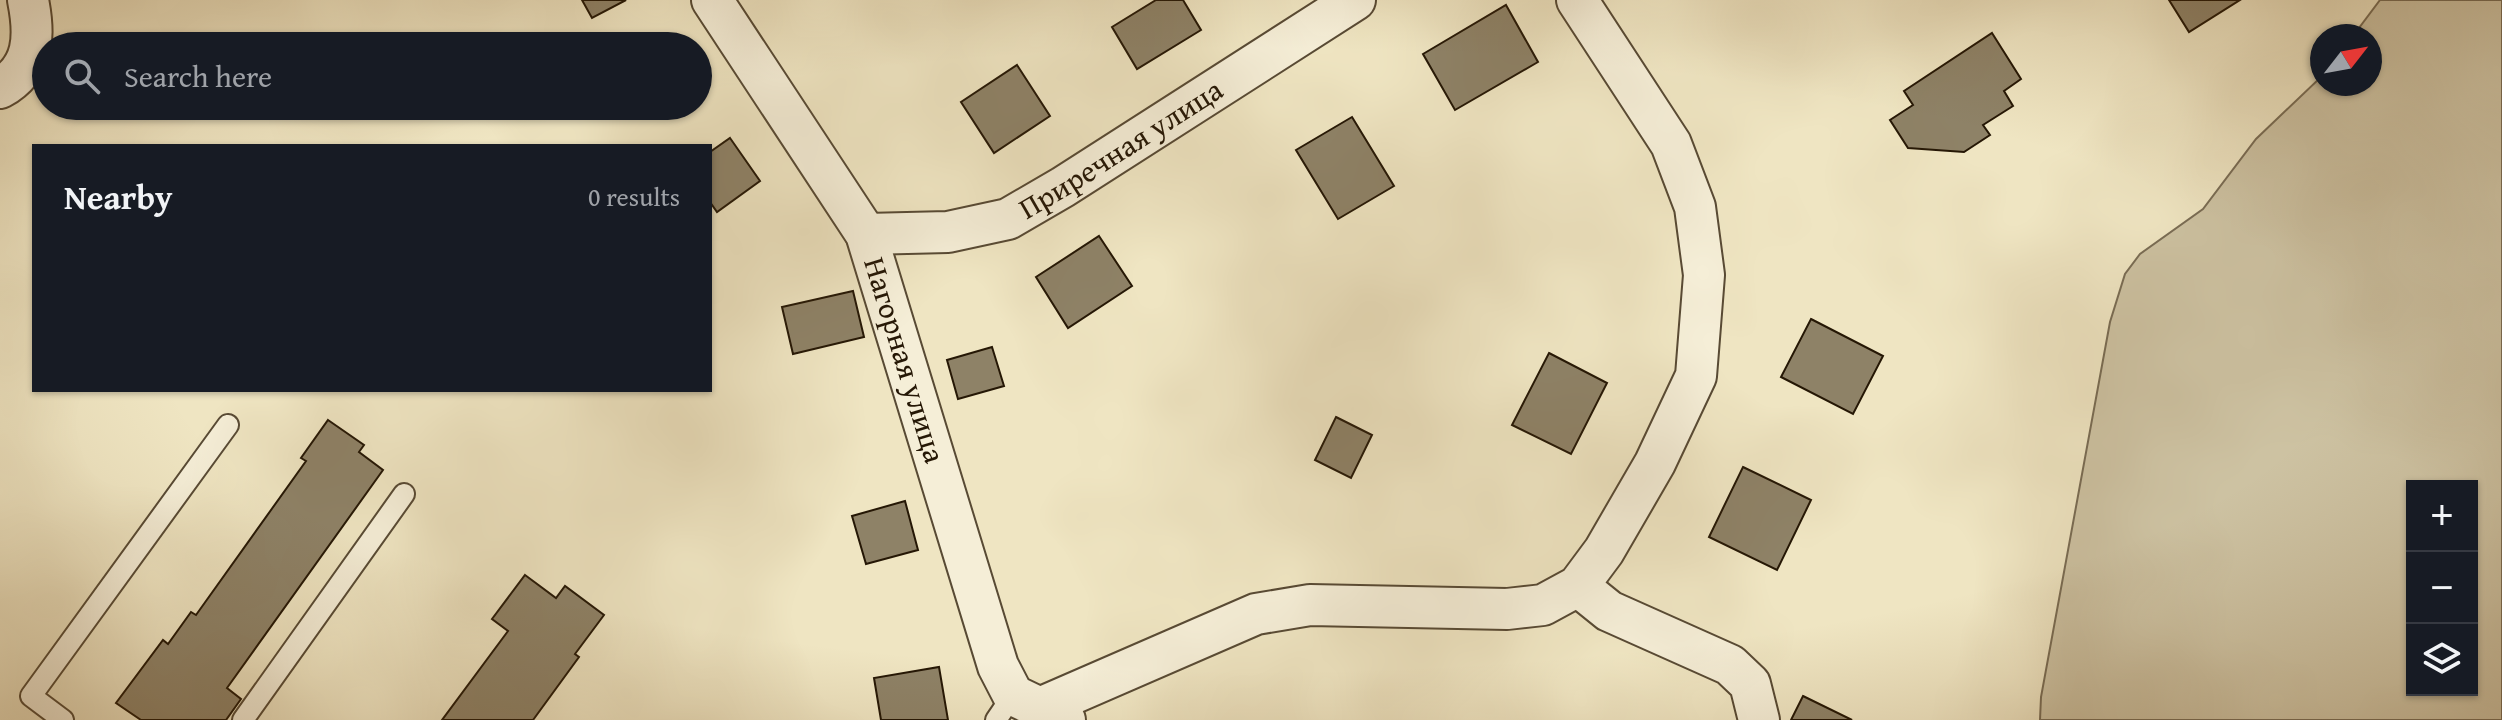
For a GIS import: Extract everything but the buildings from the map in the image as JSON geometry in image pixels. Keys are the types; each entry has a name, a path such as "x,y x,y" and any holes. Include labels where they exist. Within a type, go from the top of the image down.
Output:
{"street":[{"path":"28,0 32,32"},
{"name":"Нагорная улица","path":"712,0 866,234 998,666 1029,710"},
{"name":"Приречная улица","path":"866,234 948,232 1008,219 1077,179 1355,0"},
{"path":"1029,710 1256,614 1310,605 1507,609 1543,605 1578,586 1604,551 1655,463 1696,376 1704,275 1695,207 1671,144 1577,0"},
{"path":"0,88 10,83 30,59 32,36"},
{"path":"1578,586 1609,611 1730,665 1750,684 1759,720"}],"lane":[{"path":"63,720 31,696 228,425"},
{"path":"243,720 404,494"}],"shaded area":[{"path":"2380,0 2502,0 2502,720 2040,720 2041,697 2110,322 2125,274 2140,254 2203,209 2256,139 2310,87 2310,96 2382,96 2382,24 2362,24"}]}
